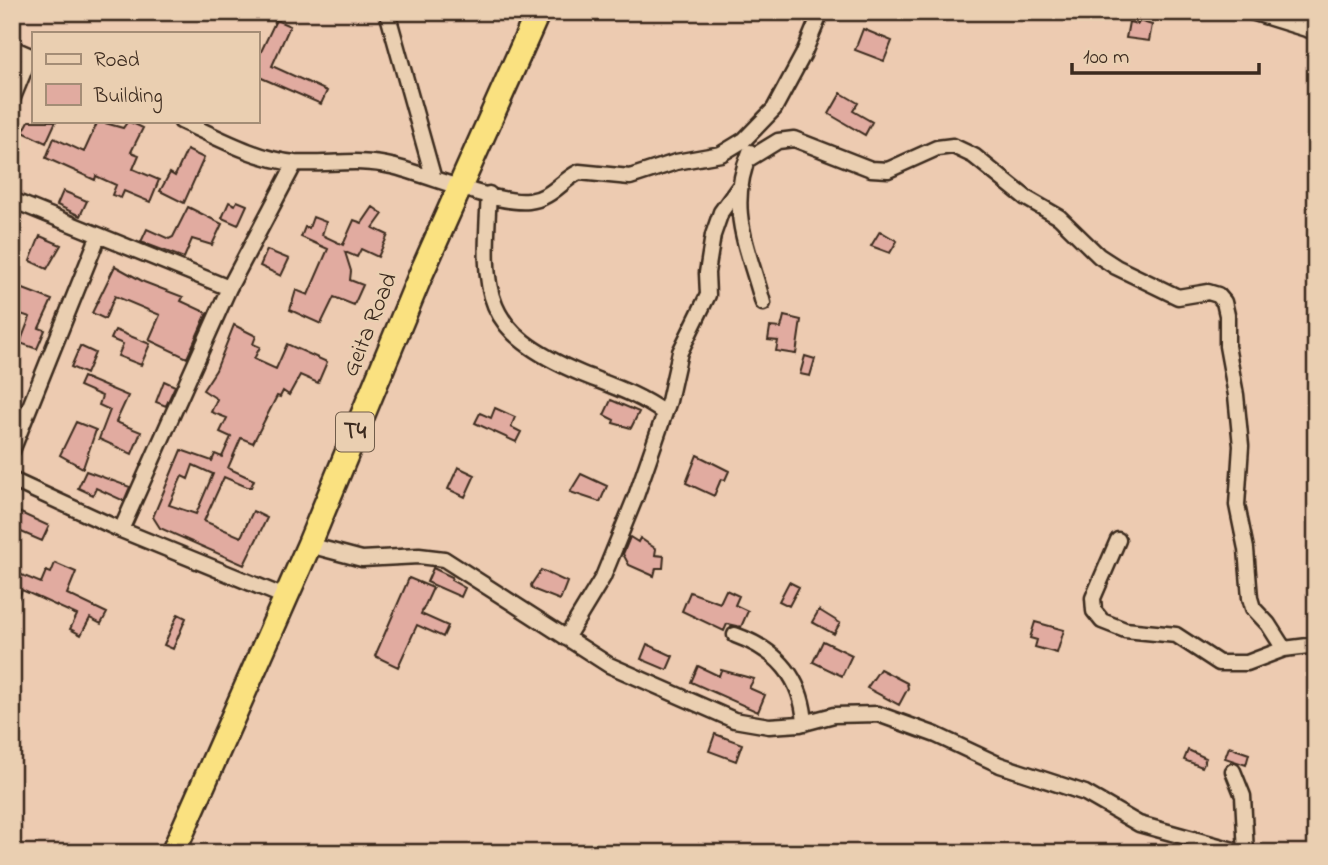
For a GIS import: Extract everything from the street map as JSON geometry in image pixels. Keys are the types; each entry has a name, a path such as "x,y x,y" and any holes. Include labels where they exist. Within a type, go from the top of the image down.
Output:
{"highway":[{"name":"Geita Road","path":"173,853 309,545 421,274 538,12"}],"street":[{"path":"387,12 433,176"},
{"path":"183,122 247,151 295,163 372,162 433,176 506,201 531,201 553,192 579,172 631,177 676,162 708,159 744,140 763,122 785,92 821,12"},
{"path":"1251,12 1316,32"},
{"path":"12,48 32,57 12,100"},
{"path":"566,638 608,566 664,413 681,352 708,295 713,235 721,212 738,187 763,122"},
{"path":"747,160 778,141 794,139 871,169 888,170 937,148 953,146 974,156 1026,198 1059,217 1099,256 1116,267 1178,297 1208,292 1222,299 1227,315 1227,346 1236,395 1241,446 1237,505 1246,549 1250,598 1253,608 1268,624 1284,649"},
{"path":"121,530 229,288 295,163"},
{"path":"738,187 737,210 763,303"},
{"path":"489,194 486,274 492,305 504,322 520,339 559,364 642,396 664,413"},
{"path":"12,200 229,288"},
{"path":"12,451 98,237"},
{"path":"12,480 121,530 285,597"},
{"path":"1118,540 1093,598 1094,611 1102,621 1125,631 1176,635 1219,663 1247,663 1284,649 1316,645"},
{"path":"309,545 362,559 419,556 444,559 609,665 734,720 769,726 805,723 834,715 878,714 936,735 1000,765 1077,789 1139,824 1222,849 1245,853 1243,796 1233,771"},
{"path":"735,635 767,649 785,666 799,691 805,723"}],"building":[{"path":"276,20 290,26 272,66 327,91 321,104 259,77 259,56"},
{"path":"1139,21 1152,25 1149,41 1126,38 1129,22 1138,24"},
{"path":"863,29 892,41 884,61 855,50"},
{"path":"841,93 858,103 853,111 872,122 865,135 829,114"},
{"path":"29,121 56,122 46,143 23,132"},
{"path":"98,122 123,128 130,122 143,128 131,152 139,155 133,169 159,180 150,202 124,191 121,198 112,195 116,185 96,176 95,180 46,158 54,138 84,152"},
{"path":"187,150 204,158 184,203 160,191 170,173 175,176"},
{"path":"63,191 87,201 80,216 57,205"},
{"path":"237,201 247,205 238,225 222,218 229,202 235,205"},
{"path":"188,207 222,224 212,245 192,239 184,258 141,242 147,229 169,239 173,237"},
{"path":"373,207 383,214 373,228 388,235 378,257 361,249 357,257 345,252 351,271 350,280 363,285 354,305 334,297 321,324 290,310 296,290 308,295 328,249 301,237 305,227 309,228 313,217 326,222 322,235 343,245 354,220 362,223"},
{"path":"880,231 897,241 890,253 871,246"},
{"path":"40,236 61,245 47,269 30,261"},
{"path":"267,250 289,259 281,276 260,266"},
{"path":"115,266 144,282 183,297 181,301 207,313 187,358 149,340 160,315 115,296 105,319 92,313"},
{"path":"18,287 52,300 39,328 45,330 37,349 20,343 30,317 12,311 12,300"},
{"path":"784,316 801,320 796,354 776,351 778,341 768,340 770,327 781,328"},
{"path":"234,325 256,336 253,344 260,347 254,359 276,369 287,344 327,362 318,383 300,375 289,395 283,391 280,397 277,396 253,443 241,438 228,468 254,480 251,487 224,477 204,521 241,537 253,511 267,518 244,565 160,528 153,517 181,450 212,461 215,454 222,457 231,437 220,432 227,418 211,412 217,399 203,390 216,370","holes":["193,465 213,474 196,514 169,505 182,476 188,479"]},
{"path":"115,330 150,344 141,365 118,356 123,344 111,339"},
{"path":"80,346 95,353 86,374 71,367"},
{"path":"805,356 815,359 810,376 800,374"},
{"path":"83,377 128,396 116,422 141,432 132,454 99,439 110,410 99,405 102,396 79,386"},
{"path":"164,381 175,386 166,406 156,402"},
{"path":"611,400 639,412 631,428 613,423 614,420 604,415"},
{"path":"495,408 515,417 511,427 521,432 516,442 475,423 480,413 491,418"},
{"path":"76,422 96,430 83,468 60,455"},
{"path":"697,455 729,471 725,480 721,479 714,496 686,483"},
{"path":"458,467 475,475 465,497 448,489"},
{"path":"86,471 130,487 124,501 96,488 93,495 78,488"},
{"path":"581,474 607,486 600,502 570,492"},
{"path":"12,509 49,526 42,541 12,528"},
{"path":"630,537 638,542 640,538 656,549 655,555 664,556 663,568 656,568 654,576 629,565 623,554"},
{"path":"55,563 76,572 67,594 107,613 101,624 90,618 81,635 70,629 77,615 22,590 12,612 12,571 41,583 46,571 51,573"},
{"path":"433,568 452,577 451,580 465,588 461,597 427,582"},
{"path":"541,570 567,582 560,600 532,589 531,585"},
{"path":"409,578 433,588 421,614 448,626 443,637 417,625 398,667 375,656"},
{"path":"789,582 799,587 789,606 779,601"},
{"path":"726,590 739,596 735,605 748,611 741,627 727,624 724,631 682,611 690,592 720,603"},
{"path":"819,610 840,623 834,634 812,622"},
{"path":"178,614 186,618 173,649 164,645"},
{"path":"1035,622 1064,630 1057,653 1035,647 1037,640 1030,638"},
{"path":"823,641 852,655 842,676 813,662"},
{"path":"647,644 673,656 667,670 641,659"},
{"path":"698,666 719,676 721,670 754,679 749,688 765,695 758,712 691,682"},
{"path":"880,669 907,683 908,688 899,705 867,688"},
{"path":"715,734 742,744 736,761 709,751"},
{"path":"1229,747 1249,754 1246,765 1225,758"},
{"path":"1188,750 1206,758 1202,767 1184,760"}]}
